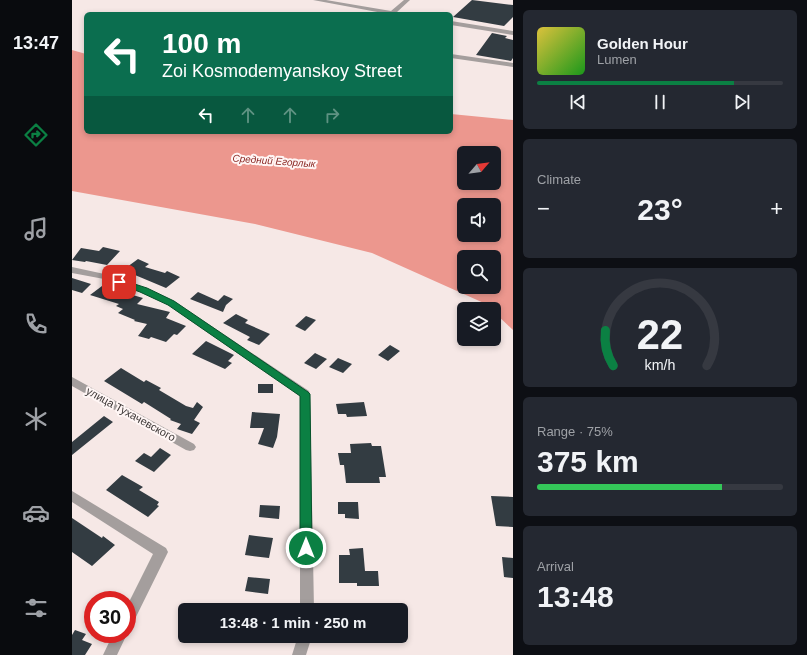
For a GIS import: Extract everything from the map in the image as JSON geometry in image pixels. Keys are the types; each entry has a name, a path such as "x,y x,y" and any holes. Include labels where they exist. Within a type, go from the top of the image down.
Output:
{"street":[{"path":"316,0 386,12"},
{"path":"393,12 407,0"},
{"path":"453,23 513,33"},
{"path":"453,56 513,65"},
{"path":"72,270 106,277 144,290 171,303 305,394 307,603"},
{"name":"улица Тухачевского","path":"72,380 190,447"},
{"path":"72,496 161,552 136,602"},
{"path":"110,655 116,643"},
{"path":"299,655 303,643"}],"water":[{"name":"Средний Егорлык","path":"72,50 84,53 84,134 453,134 453,114 513,120 513,330 501,319 501,302 482,302 464,294 501,294 501,250 457,250 457,291 372,253 255,224 72,191"}],"building":[{"path":"472,0 513,5 513,17 504,26 453,17"},
{"path":"492,33 507,36 505,38 513,40 513,58 511,61 476,55"},
{"path":"103,247 120,251 107,265 72,260 81,248 99,251"},
{"path":"138,259 149,264 145,267 165,273 167,271 180,277 166,288 123,270"},
{"path":"72,278 91,284 82,293 72,290"},
{"path":"102,286 143,298 137,304 170,312 166,318 186,326 177,335 174,334 166,342 151,337 149,339 138,336 147,324 134,321 135,320 118,313 123,309 116,306 119,304 90,295"},
{"path":"198,292 218,301 224,295 233,299 226,305 223,312 190,299"},
{"path":"236,314 248,320 245,323 270,334 259,345 247,340 250,337 223,323"},
{"path":"306,316 316,320 305,331 295,326"},
{"path":"206,341 234,355 228,361 232,363 225,369 192,354"},
{"path":"390,345 400,351 388,361 378,355"},
{"path":"315,353 327,359 316,369 304,363"},
{"path":"338,358 352,364 343,373 329,367"},
{"path":"121,368 144,382 146,380 161,388 159,390 186,406 193,408 197,402 203,407 194,420 200,423 192,434 177,429 181,424 170,420 171,419 144,402 142,404 104,381"},
{"path":"258,384 273,384 273,393 258,393"},
{"path":"364,402 367,416 347,417 346,414 338,414 336,404"},
{"path":"252,412 280,414 277,437 273,448 258,444 264,428 250,428"},
{"path":"104,416 113,422 72,455 72,442"},
{"path":"371,443 372,446 381,446 386,477 379,477 380,483 346,483 344,465 340,465 338,453 351,453 350,444"},
{"path":"160,448 171,455 154,472 135,461 144,453 151,457"},
{"path":"122,475 143,487 139,490 159,502 157,505 159,506 148,517 106,490"},
{"path":"491,496 513,497 513,527 496,526"},
{"path":"338,502 358,502 359,519 345,518 345,514 338,514"},
{"path":"260,505 280,506 279,519 259,517"},
{"path":"72,518 102,538 103,536 115,545 92,566 72,552"},
{"path":"249,535 273,538 269,558 245,555"},
{"path":"363,548 365,571 378,571 379,586 357,586 357,583 339,583 339,555 350,555 349,549"},
{"path":"502,557 513,558 513,578 504,577"},
{"path":"248,577 270,579 268,594 245,591"},
{"path":"75,630 84,633 82,640 84,641 84,643 92,644 85,655 72,655 72,635"}],"route":[{"path":"119,282 144,290 171,303 305,394 306,548"}]}
